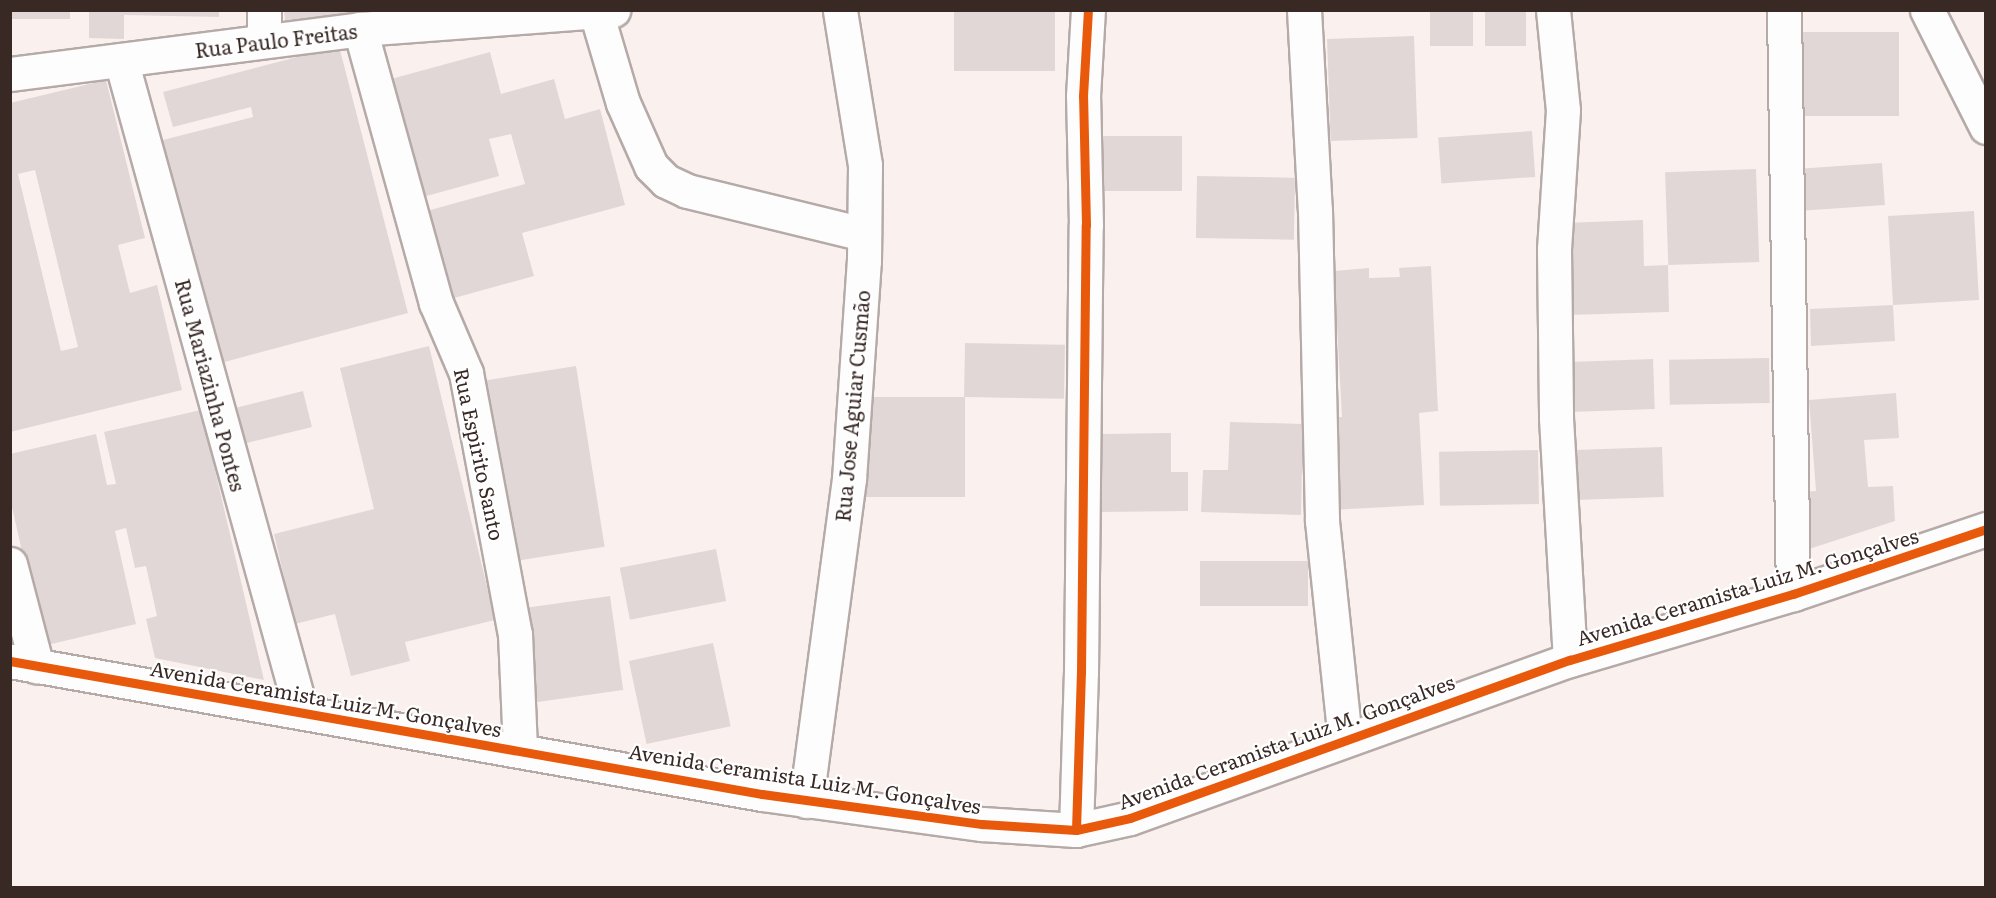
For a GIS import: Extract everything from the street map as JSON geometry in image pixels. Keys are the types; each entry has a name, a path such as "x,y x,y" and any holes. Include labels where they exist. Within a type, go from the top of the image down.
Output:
{"street":[{"name":"Rua Jose Aguiar Cusmão","path":"806,801 849,479 864,234 865,165 840,10"},
{"path":"1076,830 1085,355 1083,96 1088,10"},
{"path":"1304,10 1315,210 1322,521 1345,739"},
{"path":"1553,10 1563,110 1554,249 1556,418 1570,660"},
{"path":"1784,10 1793,594"},
{"path":"1927,10 1986,127"},
{"path":"605,11 623,103 651,166 666,181 687,191 864,234"},
{"name":"Rua Paulo Freitas","path":"10,74 121,60 264,25 360,28 605,11"},
{"name":"Rua Espirito Santo","path":"360,28 436,303 466,373 515,634 520,750"},
{"name":"Rua Mariazinha Pontes","path":"121,60 301,711"},
{"name":"Avenida Ceramista Luiz M. Gonçalves","path":"24,664 806,801 982,824 1076,830 1130,818 1570,660 1793,594 1986,529"},
{"path":"10,564 24,664"}],"building":[{"path":"10,10 70,10 70,19 10,19"},
{"path":"89,10 219,10 219,17 124,15 124,39 89,38"},
{"path":"284,10 360,10 360,17 285,20"},
{"path":"954,10 1055,10 1055,71 954,71"},
{"path":"1430,10 1473,10 1473,46 1430,46"},
{"path":"1485,10 1526,10 1526,46 1485,46"},
{"path":"1799,32 1899,32 1899,116 1799,116"},
{"path":"1414,36 1418,138 1331,141 1327,39"},
{"path":"339,46 408,313 217,364 163,140 253,117 251,107 173,127 163,92"},
{"path":"490,52 501,94 554,79 565,119 600,109 625,205 522,233 534,276 447,300 423,212 525,184 511,134 489,139 499,176 423,197 391,79"},
{"path":"106,80 145,238 118,245 130,293 157,285 182,390 10,432 10,103","holes":["35,170 78,347 61,351 18,174"]},
{"path":"1532,131 1535,177 1441,183 1438,138"},
{"path":"1100,136 1182,136 1182,191 1100,191"},
{"path":"1882,163 1885,205 1802,211 1799,169"},
{"path":"1756,169 1759,262 1668,265 1665,172"},
{"path":"1197,176 1295,178 1294,240 1196,238"},
{"path":"1974,211 1979,300 1893,305 1888,216"},
{"path":"1643,220 1644,266 1668,265 1669,312 1567,315 1564,223"},
{"path":"1431,266 1438,411 1419,413 1424,505 1331,510 1326,418 1342,417 1334,271 1369,268 1369,278 1400,277 1399,268"},
{"path":"1893,305 1895,341 1811,346 1810,309"},
{"path":"965,343 1065,345 1064,399 964,397"},
{"path":"429,346 495,620 405,642 410,661 351,676 335,614 295,624 274,534 374,509 340,368"},
{"path":"1769,358 1770,403 1670,405 1669,360"},
{"path":"1653,359 1655,409 1564,412 1562,362"},
{"path":"576,366 605,547 514,561 485,380"},
{"path":"303,391 312,427 246,443 237,407"},
{"path":"1896,393 1899,438 1864,440 1868,487 1893,486 1895,521 1803,551 1799,492 1816,491 1809,400"},
{"path":"865,397 965,397 965,497 865,497"},
{"path":"201,410 264,680 155,658 146,619 157,616 146,566 135,568 126,528 115,531 136,624 43,646 10,498 10,454 96,434 107,485 116,484 104,432"},
{"path":"1230,422 1303,424 1301,515 1201,512 1203,470 1228,470"},
{"path":"1171,433 1171,472 1188,472 1188,511 1101,512 1101,434"},
{"path":"1662,447 1664,497 1568,500 1566,450"},
{"path":"1538,450 1539,504 1440,506 1439,452"},
{"path":"716,549 726,601 630,620 620,568"},
{"path":"1200,561 1308,561 1308,606 1200,606"},
{"path":"610,596 623,690 534,703 521,609"},
{"path":"713,643 731,726 647,744 629,661"}],"cycle path":[{"path":"1076,830 1081,672 1086,225 1083,96 1088,10"},
{"path":"10,661 762,794 982,824 1076,830 1130,818 1570,660 1793,594 1986,529"}]}
